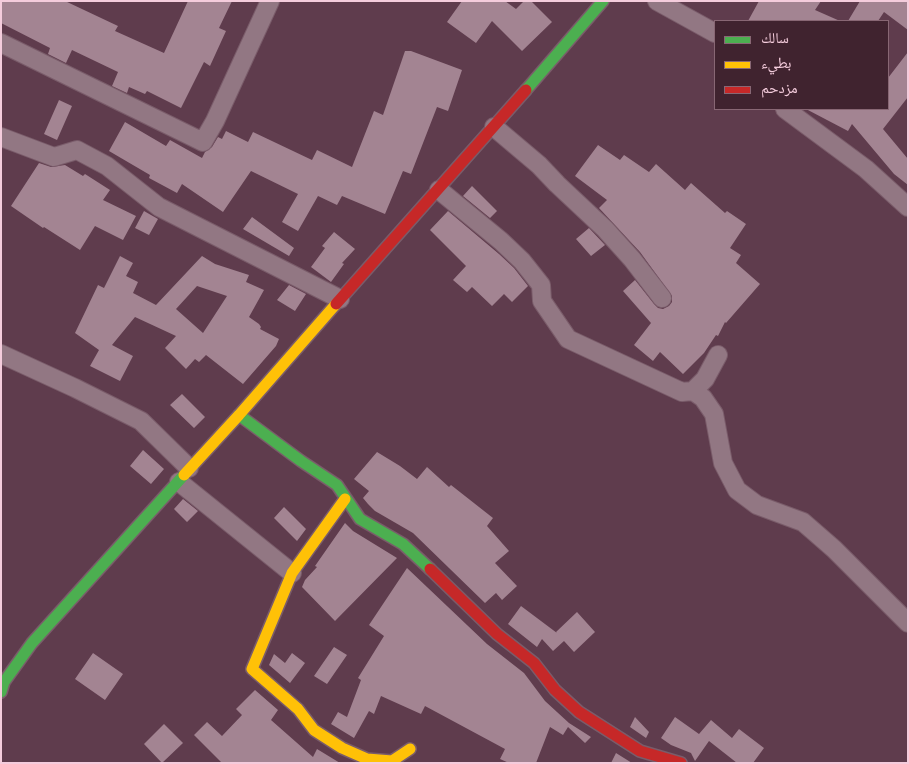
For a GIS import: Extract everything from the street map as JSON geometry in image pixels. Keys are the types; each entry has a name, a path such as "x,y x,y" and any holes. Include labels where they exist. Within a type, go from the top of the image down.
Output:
{"street":[{"path":"1,43 203,142 215,121 270,1"},
{"path":"1,692 4,682 32,643 239,415 603,1"},
{"path":"657,1 714,32"},
{"path":"786,110 866,169 908,208"},
{"path":"494,127 539,165 605,228 662,298"},
{"path":"1,137 54,157 77,150 107,166 159,207 340,299"},
{"path":"438,190 501,241 522,261 541,286 542,301 568,339 682,392 693,391 703,398 714,414 723,463 737,490 757,505 803,522 834,549 908,623"},
{"path":"1,354 141,421 184,475 292,573"},
{"path":"693,391 704,379 718,355"},
{"path":"239,415 337,485 360,519 403,544 497,634 534,663 555,690 579,712 640,751 681,763"},
{"path":"345,499 292,573 252,669 298,709 314,730 342,748 367,759 392,761 410,749"}],"building":[{"path":"1,1 65,1 118,26 115,31 164,53 188,1 232,1 219,28 226,31 210,66 204,62 181,108 147,91 145,94 129,87 127,93 112,86 118,72 72,50 66,63 48,54 50,48 1,23"},
{"path":"462,1 505,1 516,9 524,1 531,1 552,22 522,51 492,21 476,43 447,22"},
{"path":"759,1 821,1 815,10 838,20 749,20"},
{"path":"860,1 908,1 908,30 884,12 879,20 849,20"},
{"path":"405,51 411,51 462,70 448,111 437,107 411,174 403,171 385,214 342,196 337,205 318,196 298,231 282,222 298,194 251,171 223,212 182,184 177,193 149,178 150,175 109,151 125,122 166,146 170,140 202,158 218,137 222,139 226,131 248,142 253,132 312,160 317,150 352,167 374,111 383,115"},
{"path":"908,52 908,97 883,129 908,159 908,185 894,174 852,124 848,131 808,110 889,110 889,77"},
{"path":"59,100 72,106 57,140 44,134"},
{"path":"598,145 620,160 624,155 649,172 656,164 685,190 691,183 725,213 727,211 746,224 730,248 741,255 736,263 760,284 725,322 718,336 716,335 704,353 683,374 660,352 653,361 634,345 651,323 623,291 635,280 654,304 658,308 663,309 672,302 672,296 640,252 599,208 607,200 575,176"},
{"path":"39,163 51,167 65,165 83,176 85,174 110,190 103,200 136,216 123,240 95,226 80,250 11,206"},
{"path":"472,186 497,211 490,218 463,196"},
{"path":"144,211 158,219 149,235 135,228"},
{"path":"448,211 514,268 528,286 512,302 504,294 492,306 472,287 467,292 453,280 466,266 430,230"},
{"path":"252,217 294,248 289,256 243,229"},
{"path":"589,228 605,245 591,256 576,239"},
{"path":"334,232 355,249 342,263 344,264 331,282 311,267 325,248 322,246"},
{"path":"120,256 133,263 126,276 138,282 133,293 156,305 202,256 215,264 249,275 246,282 264,290 249,317 259,324 260,329 279,339 276,346 243,384 206,355 199,362 195,359 186,369 165,348 176,336 135,317 112,345 133,356 120,381 90,366 99,350 75,333 98,285 104,288","holes":["197,286 227,296 203,333 176,309"]},
{"path":"289,285 306,294 295,311 277,300"},
{"path":"182,394 205,417 194,428 170,405"},
{"path":"143,450 164,469 151,484 130,466"},
{"path":"377,452 417,479 427,467 449,487 451,485 493,518 487,526 509,551 495,563 517,586 502,600 496,593 485,603 413,533 375,511 363,498 369,491 354,479"},
{"path":"183,499 198,511 187,522 174,509"},
{"path":"284,507 306,529 297,541 274,518"},
{"path":"345,523 353,531 397,558 335,621 302,587"},
{"path":"407,568 487,644 524,673 545,701 569,723 591,737 585,743 568,727 563,735 550,727 536,763 509,763 500,759 505,749 425,706 421,714 381,696 374,714 369,711 354,738 331,724 338,712 347,717 361,680 358,678 384,636 369,625"},
{"path":"521,606 557,633 577,612 595,632 574,652 564,641 553,651 542,639 537,647 508,624"},
{"path":"334,647 347,655 327,684 314,676"},
{"path":"93,653 123,674 105,700 75,679"},
{"path":"292,653 305,663 290,683 269,665 274,654 285,663"},
{"path":"255,690 278,710 271,720 313,757 317,749 340,763 222,763 194,735 207,722 222,736 242,715 236,709"},
{"path":"635,717 649,732 646,738 630,727"},
{"path":"675,717 699,734 711,720 732,738 739,729 764,748 753,763 737,763 709,741 695,761 691,753 671,745 661,738"},
{"path":"164,724 183,743 162,763 144,744"},
{"path":"616,753 632,763 611,763"}],"traffic: fast":[{"path":"526,90 603,1"},
{"path":"239,415 337,485 360,519 403,544 430,569"},
{"path":"1,692 4,682 32,643 184,475"}],"traffic: slow":[{"path":"184,475 336,304"},
{"path":"345,499 292,573 252,669 298,709 314,730 342,748 367,759 392,761 410,749"}],"traffic: jam":[{"path":"336,304 526,90"},
{"path":"430,569 497,634 534,663 555,690 579,712 640,751 681,763"}]}
